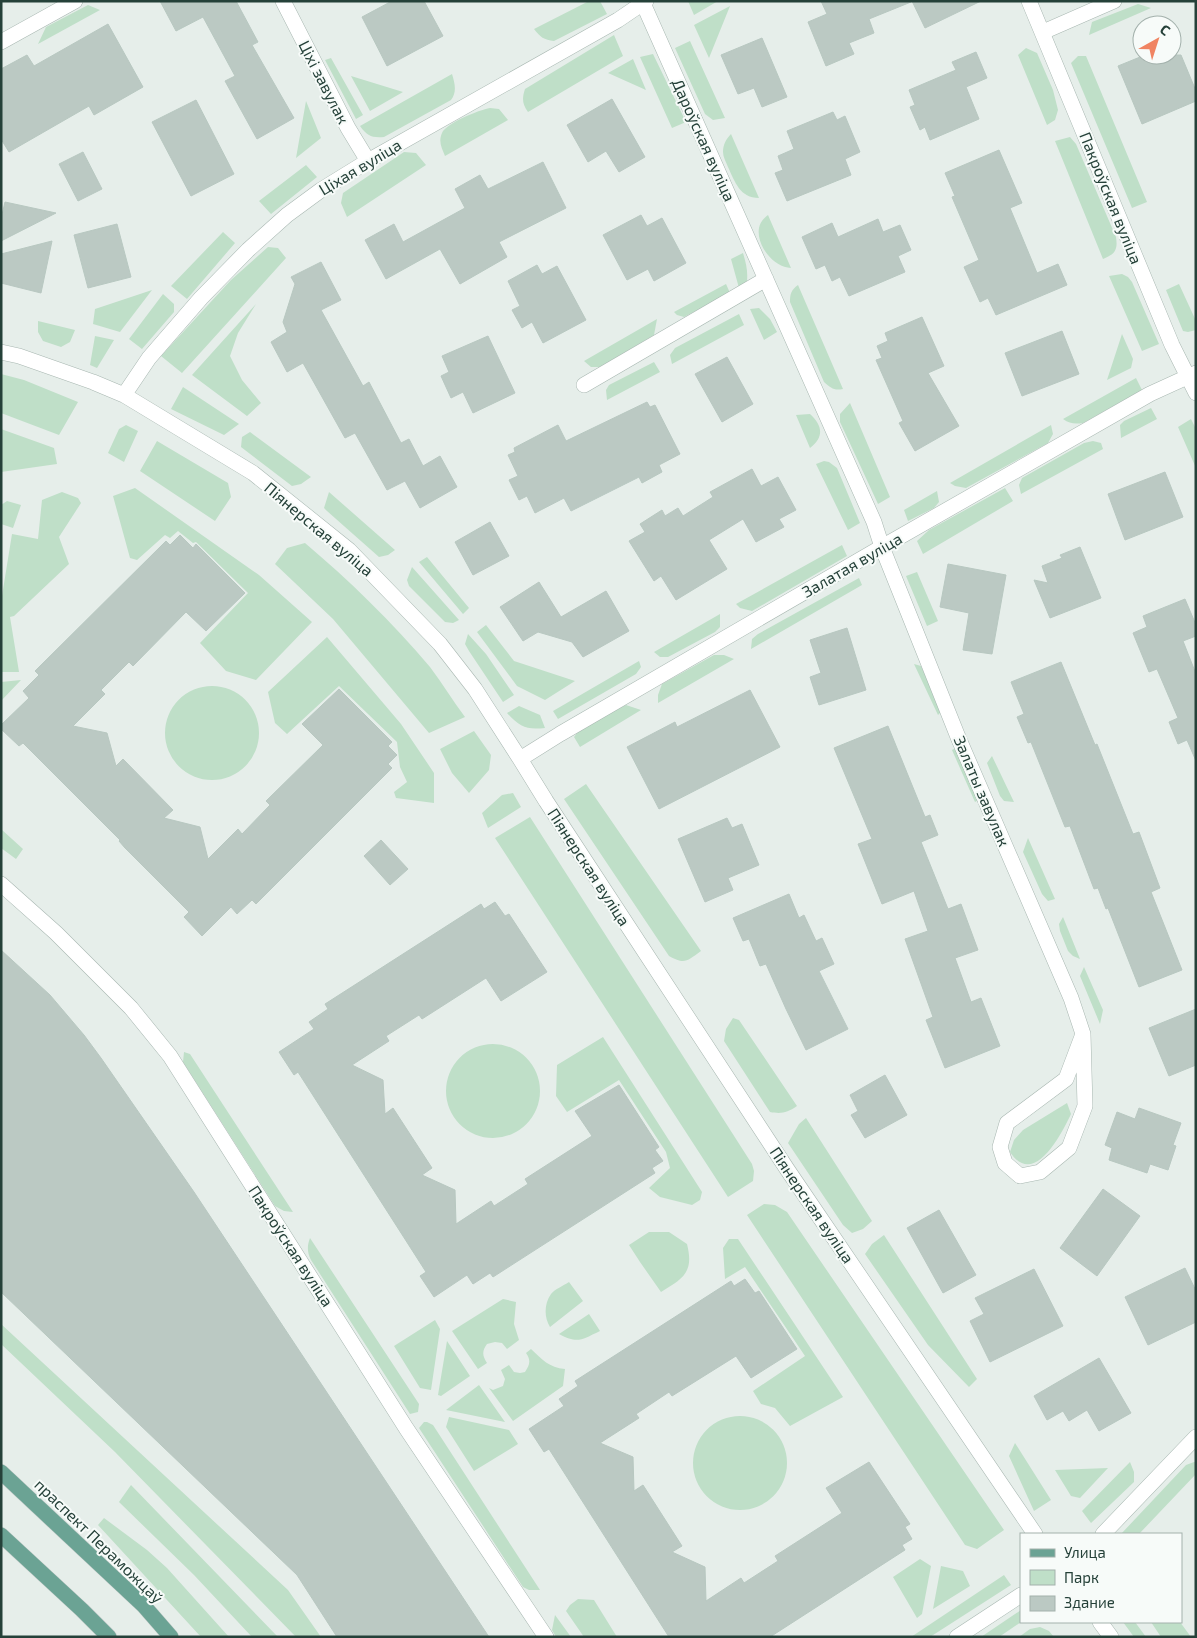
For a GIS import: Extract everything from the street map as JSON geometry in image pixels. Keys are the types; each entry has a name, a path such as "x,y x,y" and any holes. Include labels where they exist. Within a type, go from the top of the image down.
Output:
{"main road":[{"name":"праспект Пераможцаў","path":"1,1472 144,1606 171,1637"},
{"path":"1,1535 82,1610 108,1637"}],"street":[{"path":"1,42 75,1"},
{"name":"Ціхі завулак","path":"283,1 348,128 368,161"},
{"name":"Пакроўская вуліца","path":"1029,1 1172,346 1192,375 1196,393"},
{"path":"1043,32 1114,1"},
{"name":"Ціхая вуліца","path":"124,394 149,358 202,298 248,250 300,205 368,161 611,24 644,2"},
{"name":"Дароўская вуліца","path":"644,2 874,522 882,547"},
{"path":"584,385 766,279"},
{"name":"Піянерская вуліца","path":"1,352 19,356 124,394 253,474 349,550 433,635 475,689 551,809 787,1169 1034,1533"},
{"name":"Залатая вуліца","path":"520,759 882,547 1150,394 1192,375"},
{"name":"Залаты завулак","path":"882,547 958,737 1071,998 1083,1034 1085,1106 1070,1148 1040,1172 1020,1176 1005,1163 1000,1147 1007,1123 1066,1079 1083,1034"},
{"name":"Пакроўская вуліца","path":"1,884 56,933 125,1001 170,1056 406,1428 546,1637"},
{"path":"1104,1533 1196,1437"},
{"path":"957,1637 1020,1596"},
{"path":"1101,1623 1111,1637"}],"green space":[{"path":"589,1 600,1 607,14 554,41 542,38 534,29"},
{"path":"688,1 718,1 694,15"},
{"path":"1138,4 1151,8 1089,35 1092,22"},
{"path":"88,5 100,10 38,44 46,27"},
{"path":"730,6 709,58 694,25"},
{"path":"614,35 623,56 528,112 523,101 525,89"},
{"path":"690,41 725,118 713,120 705,114 675,48"},
{"path":"1026,48 1037,53 1053,90 1058,110 1055,120 1047,125 1018,55"},
{"path":"653,54 686,122 672,128 640,57"},
{"path":"1078,56 1086,56 1147,202 1132,208 1071,63"},
{"path":"331,58 363,115 356,119 325,60"},
{"path":"633,59 646,90 608,73"},
{"path":"452,74 455,88 451,100 384,137 370,136 360,126"},
{"path":"351,76 403,92 370,111"},
{"path":"306,101 321,138 296,158"},
{"path":"490,108 499,109 508,120 445,156 440,139 445,129 478,111"},
{"path":"731,134 759,198 747,195 739,188 728,167 723,149 725,142"},
{"path":"1070,137 1076,144 1116,237 1115,251 1103,259 1055,141"},
{"path":"404,152 416,153 426,165 347,217 341,203 343,193"},
{"path":"306,165 317,177 271,214 259,201"},
{"path":"768,215 791,268 778,264 763,248 759,235 760,226 762,220"},
{"path":"223,232 235,243 187,299 171,286"},
{"path":"268,247 278,248 286,258 182,373 161,356 231,280"},
{"path":"743,253 747,281 739,288 731,259"},
{"path":"1122,274 1132,282 1159,344 1142,351 1109,276"},
{"path":"726,284 730,293 684,317 674,312"},
{"path":"1179,284 1196,321 1196,330 1183,331 1166,290"},
{"path":"798,285 843,389 837,390 824,382 790,302 791,292"},
{"path":"152,290 120,332 93,324 95,309"},
{"path":"163,294 174,304 174,312 142,349 129,339"},
{"path":"256,304 238,333 230,356 242,380 261,403 247,416 192,375"},
{"path":"759,308 770,319 777,332 764,340 750,309"},
{"path":"739,314 744,325 672,364 670,355 675,348"},
{"path":"657,319 654,335 600,367 591,367 584,361"},
{"path":"38,321 75,330 70,342 61,347 43,341 38,332"},
{"path":"1122,334 1133,359 1131,368 1107,380"},
{"path":"95,336 114,340 97,368 90,365"},
{"path":"654,362 660,372 607,400 606,390 609,385"},
{"path":"1,374 24,380 78,402 59,435 1,413"},
{"path":"1136,378 1142,390 1083,423 1068,422 1063,419"},
{"path":"183,387 239,424 224,435 171,409"},
{"path":"850,403 890,497 878,504 840,422 840,414"},
{"path":"1151,408 1157,419 1121,438 1120,425 1124,421"},
{"path":"810,414 819,427 820,436 810,448 796,415"},
{"path":"1191,419 1196,429 1196,468 1178,427"},
{"path":"126,425 138,431 124,462 108,453 119,429"},
{"path":"1051,425 1053,434 1048,443 966,488 950,483"},
{"path":"1,429 54,448 57,464 1,472"},
{"path":"250,432 311,477 301,484 292,486 241,447 242,437"},
{"path":"157,441 228,483 231,497 215,521 140,471"},
{"path":"1093,441 1101,443 1103,449 1021,494 1019,485 1022,478 1084,443"},
{"path":"824,461 837,468 860,523 848,530 816,464"},
{"path":"135,488 259,575 312,622 256,680 226,671 200,643 248,593 196,542 193,543 178,531 170,538 165,535 137,560 130,558 113,496"},
{"path":"1005,488 1013,501 923,554 917,541 929,530"},
{"path":"937,491 939,502 934,508 908,521 904,510"},
{"path":"62,492 78,498 81,503 59,537 69,564 14,616 10,617 19,672 1,672 1,602 12,534 38,539 42,500"},
{"path":"329,492 395,550 388,555 379,557 324,508"},
{"path":"7,501 21,505 13,528 1,524 1,505"},
{"path":"305,543 354,587 401,634 430,667 465,717 429,733 333,619 275,564 287,548"},
{"path":"842,545 847,556 752,611 740,608 736,604"},
{"path":"427,557 469,608 463,614 419,562"},
{"path":"412,567 459,620 453,623 445,622 409,586 407,580"},
{"path":"917,572 938,621 927,626 906,576"},
{"path":"859,578 862,585 751,649 752,639 758,634"},
{"path":"720,614 720,627 715,632 668,657 660,657 654,652"},
{"path":"486,625 514,661 575,681 545,700 517,686 477,632"},
{"path":"468,634 486,654 514,695 503,702 465,644"},
{"path":"327,637 401,724 434,773 434,803 396,798 394,792 407,782 400,767 397,742 339,686 287,734 275,723 268,692"},
{"path":"714,655 724,655 734,659 658,703 658,695 662,684"},
{"path":"639,661 641,667 636,674 558,719 553,711"},
{"path":"914,664 921,666 942,711 938,715"},
{"path":"21,680 1,701 1,682"},
{"path":"212,686 230,690 245,700 255,715 259,733 255,751 245,766 230,776 212,780 194,776 179,766 169,751 165,733 169,715 179,700 194,690"},
{"path":"626,705 641,710 580,747 574,737 582,726"},
{"path":"519,706 540,715 545,728 528,728 516,722 507,713"},
{"path":"474,731 491,755 489,770 469,793 452,773 440,749"},
{"path":"957,747 980,799 975,802 952,750"},
{"path":"992,756 1014,802 1004,801 1000,796 987,763"},
{"path":"586,784 701,951 686,961 669,956 564,799"},
{"path":"513,793 521,807 488,828 482,813 502,795"},
{"path":"530,817 752,1164 754,1171 753,1181 728,1197 495,838"},
{"path":"1,829 23,849 16,859 1,848"},
{"path":"1028,838 1055,899 1048,901 1042,894 1023,852"},
{"path":"1063,917 1080,959 1068,951 1060,931 1059,924"},
{"path":"1084,967 1103,1010 1100,1024 1080,976"},
{"path":"733,1018 739,1020 797,1106 784,1112 770,1112 724,1041 726,1029"},
{"path":"603,1037 702,1192 700,1200 692,1205 660,1197 649,1188 670,1168 666,1152 619,1080 567,1112 556,1096 557,1065"},
{"path":"493,1044 511,1048 526,1058 536,1073 540,1091 536,1109 526,1124 511,1134 493,1138 475,1134 460,1124 450,1109 446,1091 450,1073 460,1058 475,1048"},
{"path":"184,1052 190,1054 293,1212 284,1211 275,1206 183,1062"},
{"path":"1067,1103 1071,1114 1061,1133 1046,1154 1037,1161 1028,1164 1019,1162 1010,1152 1014,1140 1023,1130"},
{"path":"806,1118 872,1221 863,1229 852,1233 843,1225 788,1143 799,1124"},
{"path":"764,1204 775,1205 787,1212 1004,1530 977,1549 965,1545 747,1215"},
{"path":"649,1232 669,1232 687,1244 689,1254 688,1268 685,1273 676,1283 661,1292 629,1245"},
{"path":"884,1235 977,1379 969,1387 928,1345 865,1254 872,1244"},
{"path":"310,1238 419,1404 418,1412 410,1414 311,1260 308,1249"},
{"path":"729,1239 738,1239 843,1397 790,1426 775,1408 761,1404 753,1391 805,1356 745,1267 725,1279 723,1248"},
{"path":"569,1282 583,1301 550,1327 547,1319 547,1302 551,1294"},
{"path":"503,1299 516,1302 514,1324 519,1340 507,1349 502,1343 487,1344 483,1353 487,1363 478,1369 452,1331"},
{"path":"589,1314 600,1331 580,1340 571,1339 559,1334"},
{"path":"435,1320 440,1329 431,1390 420,1388 394,1346"},
{"path":"1,1324 288,1590 321,1637 296,1637 115,1452 1,1344"},
{"path":"447,1341 470,1376 441,1396 438,1395"},
{"path":"531,1349 550,1365 565,1369 563,1386 513,1421 489,1388 493,1390 503,1386 505,1379 501,1370 509,1365 514,1372 525,1372 529,1362 526,1353"},
{"path":"479,1385 505,1422 446,1410"},
{"path":"740,1416 758,1420 773,1430 783,1445 787,1463 783,1481 773,1496 758,1506 740,1510 722,1506 707,1496 697,1481 693,1463 697,1445 707,1430 722,1420"},
{"path":"449,1417 509,1430 518,1444 474,1471 446,1427"},
{"path":"424,1422 433,1425 540,1590 529,1590 523,1587 419,1428"},
{"path":"1015,1443 1051,1500 1034,1511 1009,1456"},
{"path":"1130,1462 1134,1472 1134,1482 1091,1523 1082,1511"},
{"path":"1196,1462 1196,1474 1140,1533 1122,1533 1186,1465"},
{"path":"1108,1468 1080,1498 1071,1496 1055,1470"},
{"path":"131,1485 278,1637 252,1637 194,1575 119,1502"},
{"path":"104,1518 147,1550 167,1568 229,1637 201,1637 98,1525"},
{"path":"920,1559 931,1566 922,1614 917,1618 893,1577"},
{"path":"941,1566 963,1571 970,1586 933,1609"},
{"path":"1004,1575 1011,1585 930,1637 911,1637"},
{"path":"578,1599 594,1600 617,1637 584,1637 566,1611"},
{"path":"1020,1611 1020,1623 999,1637 981,1637"},
{"path":"555,1615 571,1637 556,1637 552,1630"},
{"path":"1124,1623 1136,1623 1146,1637 1134,1637"},
{"path":"1152,1623 1181,1623 1191,1637 1161,1637"},
{"path":"1040,1627 1049,1631 1054,1637 1019,1637 1030,1629"}],"building":[{"path":"160,1 236,1 258,42 252,45 294,118 257,139 225,81 235,76 203,17 176,31"},
{"path":"392,1 424,1 443,36 387,66 362,17"},
{"path":"821,1 911,2 869,19 874,33 849,43 854,54 826,66 808,22 827,14"},
{"path":"912,1 981,1 925,28"},
{"path":"108,24 143,87 94,115 89,106 9,152 1,139 1,69 27,55 34,66"},
{"path":"762,38 787,97 762,107 754,88 738,94 721,55"},
{"path":"976,52 987,78 966,87 979,119 930,140 925,127 920,130 910,107 915,105 909,90 956,70 952,62"},
{"path":"1182,57 1196,91 1196,101 1142,124 1118,66 1132,60 1132,65 1182,65"},
{"path":"612,99 645,157 619,172 606,151 588,162 567,125"},
{"path":"196,100 234,174 191,196 152,122"},
{"path":"833,112 837,120 845,116 860,152 845,159 851,175 787,201 775,173 783,170 778,156 794,149 787,131"},
{"path":"999,150 1022,203 1010,208 1037,273 1058,264 1067,285 996,315 988,298 980,302 964,267 979,260 952,197 955,196 945,173"},
{"path":"83,152 102,189 78,201 59,164"},
{"path":"543,162 566,208 499,242 507,257 460,284 440,249 386,279 365,240 394,224 403,242 465,208 455,189 480,175 488,189"},
{"path":"5,202 56,213 1,241 1,219"},
{"path":"641,215 647,226 662,218 686,263 654,281 648,269 627,280 603,235"},
{"path":"878,219 883,232 900,225 911,250 898,256 905,272 849,296 840,277 832,281 825,265 816,269 802,237 832,223 838,237"},
{"path":"117,224 131,277 88,288 74,235"},
{"path":"52,241 41,293 1,283 1,254"},
{"path":"321,262 341,300 321,310 363,386 369,382 401,443 409,439 423,466 440,456 457,487 420,508 405,481 387,490 355,433 345,438 303,363 287,372 271,342 287,332 283,322 295,284 291,277"},
{"path":"537,265 542,274 557,266 586,320 543,343 532,322 522,328 512,310 520,306 508,281"},
{"path":"922,317 944,366 928,373 959,426 915,451 899,423 903,421 876,360 882,358 877,346 888,341 885,333"},
{"path":"1062,331 1079,374 1022,396 1005,353"},
{"path":"488,336 515,393 473,413 463,392 451,398 441,376 449,372 442,356"},
{"path":"727,357 753,404 722,422 695,374"},
{"path":"647,402 650,407 655,405 680,454 659,465 662,472 642,483 639,477 571,511 564,498 535,513 527,496 519,500 509,480 518,476 508,455 515,452 514,448 558,425 566,441"},
{"path":"752,469 761,486 778,477 796,510 779,519 784,527 756,542 743,519 709,540 727,569 676,600 661,576 654,581 629,541 645,532 640,524 662,510 665,516 678,508 683,516 713,497 710,492"},
{"path":"1165,472 1183,517 1125,540 1108,494"},
{"path":"490,522 509,556 473,575 455,542"},
{"path":"180,535 193,548 196,544 245,593 206,631 186,612 133,666 129,662 101,690 105,694 73,726 107,733 116,766 123,759 173,810 164,818 200,827 208,859 238,829 242,834 270,805 266,801 323,745 302,724 339,689 392,742 388,746 397,755 388,764 392,768 256,904 252,900 237,914 231,907 202,936 184,917 189,912 125,848 120,840 23,743 19,746 1,729 1,725 29,698 23,691 39,675 35,671 166,541 170,545"},
{"path":"1080,547 1101,598 1050,618 1034,580 1048,583 1042,566 1062,558 1060,555"},
{"path":"948,564 1006,575 992,654 963,650 969,613 940,607"},
{"path":"539,582 561,617 606,591 629,631 583,657 572,642 538,632 523,641 500,607"},
{"path":"1185,599 1196,625 1196,636 1183,641 1196,674 1196,761 1187,740 1178,744 1169,722 1178,718 1157,669 1149,672 1133,633 1147,627 1143,616"},
{"path":"847,628 866,690 819,705 810,677 821,673 810,640"},
{"path":"1061,662 1095,745 1097,744 1133,834 1139,832 1160,888 1151,892 1182,970 1139,987 1108,908 1106,909 1098,888 1094,889 1070,826 1065,827 1031,742 1028,743 1017,717 1024,714 1011,682"},
{"path":"750,690 780,747 659,809 627,747 675,722 677,727"},
{"path":"888,726 925,817 930,815 938,835 921,842 948,909 961,904 978,950 955,958 971,1002 981,998 1000,1046 945,1068 926,1020 933,1017 905,939 928,931 914,891 882,904 858,844 872,839 834,748"},
{"path":"727,818 732,828 742,824 759,865 728,878 733,890 705,902 678,839"},
{"path":"381,840 408,869 390,885 364,856"},
{"path":"789,894 799,918 804,915 816,941 822,938 834,964 819,971 848,1029 806,1050 766,964 760,966 749,939 743,941 733,918"},
{"path":"495,902 505,916 509,914 547,972 501,1001 486,978 422,1019 419,1015 386,1036 389,1041 352,1065 383,1080 385,1114 393,1108 432,1168 422,1175 455,1190 456,1224 491,1201 494,1206 528,1184 525,1179 592,1136 575,1111 619,1085 659,1147 655,1150 663,1161 652,1168 655,1173 493,1277 490,1273 473,1284 467,1275 434,1297 420,1276 426,1272 298,1072 294,1075 279,1052 314,1029 309,1022 328,1009 325,1004 481,904 484,909"},
{"path":"1,950 50,995 101,1058 194,1192 489,1637 337,1637 297,1575 1,1292"},
{"path":"1196,1009 1196,1065 1169,1076 1149,1028"},
{"path":"885,1075 907,1115 865,1138 851,1115 858,1111 850,1095"},
{"path":"1139,1108 1181,1123 1173,1145 1176,1146 1168,1170 1150,1164 1147,1173 1109,1160 1112,1148 1105,1145 1117,1112 1135,1119"},
{"path":"1103,1189 1140,1216 1097,1276 1060,1248"},
{"path":"939,1210 976,1275 943,1293 907,1228"},
{"path":"1185,1268 1196,1291 1196,1322 1148,1345 1125,1297"},
{"path":"1034,1269 1063,1326 990,1362 970,1321 984,1314 975,1298"},
{"path":"745,1279 755,1293 759,1291 797,1349 751,1378 736,1356 672,1396 669,1392 636,1414 639,1418 600,1443 633,1457 634,1491 643,1485 682,1546 672,1552 705,1567 706,1601 741,1578 744,1583 778,1561 775,1556 842,1513 826,1488 869,1462 910,1524 905,1527 912,1539 902,1545 905,1550 770,1637 669,1637 549,1449 544,1452 529,1429 564,1406 559,1399 578,1386 575,1381 731,1281 734,1286"},
{"path":"1099,1358 1131,1413 1099,1431 1087,1410 1069,1421 1063,1411 1047,1420 1034,1396"}]}
